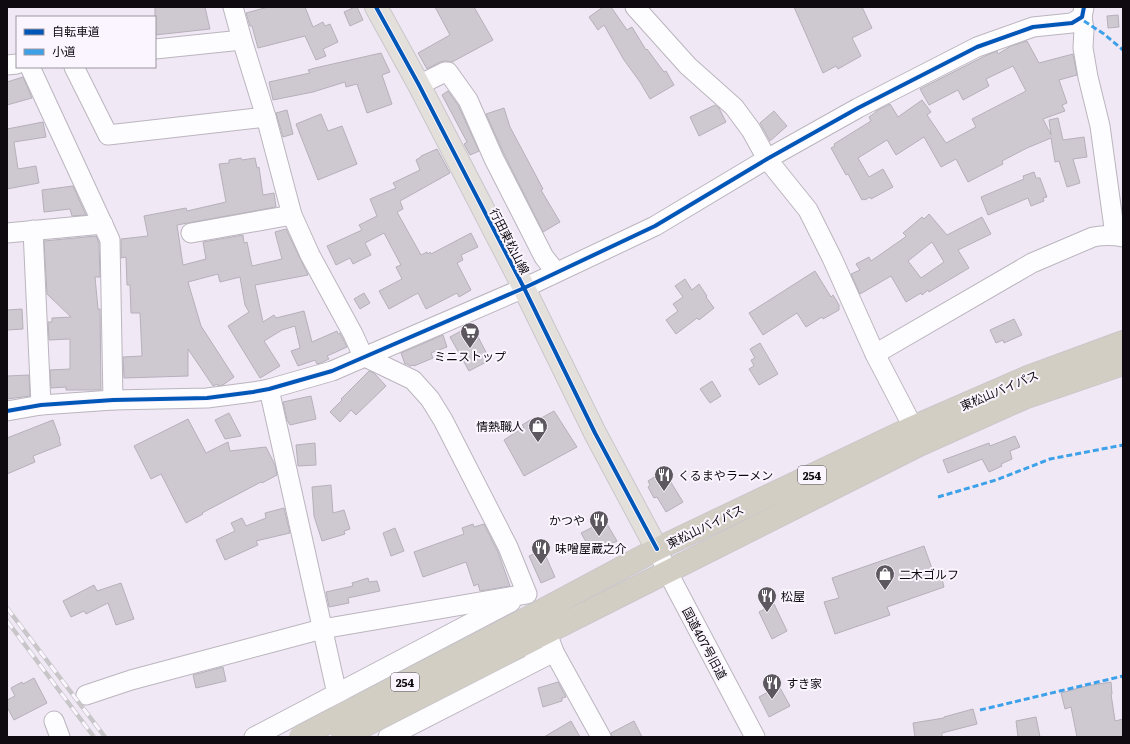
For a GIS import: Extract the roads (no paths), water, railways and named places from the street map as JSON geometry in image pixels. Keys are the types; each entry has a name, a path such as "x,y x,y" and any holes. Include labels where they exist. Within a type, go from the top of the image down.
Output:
{"highway":[{"name":"東松山バイパス","path":"342,737 516,636 537,614 657,549 913,426 1028,377 1123,342"},
{"name":"東松山バイパス","path":"300,737 516,636 550,643 667,571 919,445 1024,398 1123,364"}],"main road":[{"name":"行田東松山線","path":"376,7 419,85 524,288 595,433 657,549"}],"street":[{"path":"635,7 668,46 734,107 751,130 767,159 808,210 832,258 875,354 913,426"},
{"path":"239,9 242,40 266,117 292,215 310,255 353,334 363,356 413,380 430,399 443,420 508,547 527,594 537,614"},
{"path":"7,411 41,405 112,400 207,398 269,389 332,370 524,288 655,226 767,159 858,108 977,47 1033,27 1072,23 1083,12"},
{"path":"875,354 1032,263 1093,237 1104,235 1119,236 1100,126 1088,77 1083,48 1083,12"},
{"path":"156,49 242,40"},
{"path":"30,68 110,240 112,400"},
{"path":"74,68 108,135 266,117"},
{"path":"419,85 445,72 448,72 468,100 494,159 544,257 556,272"},
{"path":"191,232 292,215"},
{"path":"7,233 103,224"},
{"path":"33,230 41,405"},
{"path":"269,389 322,629 337,694 349,737"},
{"name":"国道407号旧道","path":"657,549 667,571 755,737"},
{"path":"86,695 131,680 322,629 527,594"},
{"path":"254,737 527,594"},
{"path":"388,737 550,643 601,737"}],"railway":[{"path":"7,608 105,737"},
{"path":"7,621 94,737"}],"place":[{"name":"ミニストップ","path":"470,349"},
{"name":"情熱職人","path":"538,443"},
{"name":"くるまやラーメン","path":"664,492"},
{"name":"かつや","path":"599,537"},
{"name":"味噌屋蔵之介","path":"541,565"},
{"name":"二木ゴルフ","path":"885,591"},
{"name":"松屋","path":"767,613"},
{"name":"すき家","path":"772,700"}]}
